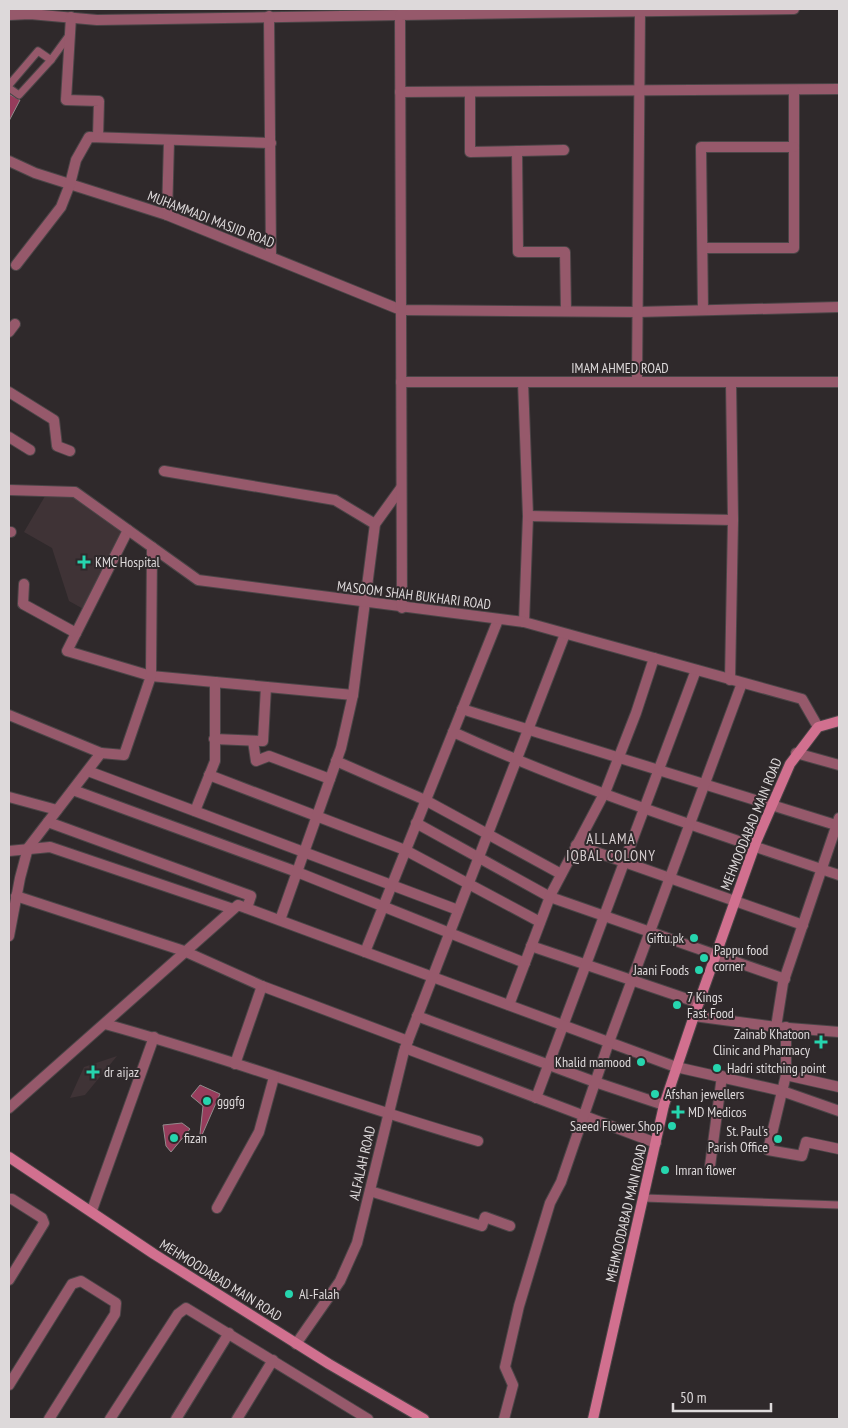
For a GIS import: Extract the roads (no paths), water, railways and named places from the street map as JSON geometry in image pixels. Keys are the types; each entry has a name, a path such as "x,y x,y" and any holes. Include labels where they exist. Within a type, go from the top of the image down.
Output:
{"main road":[{"path":"818,727 839,721"},
{"name":"MEHMOODABAD MAIN ROAD","path":"593,1419 664,1105 676,1067 755,846 796,753 818,727"},
{"name":"MEHMOODABAD MAIN ROAD","path":"9,1157 92,1210 154,1254 296,1344 424,1419"}],"street":[{"path":"9,15 97,20 399,12 794,9"},
{"path":"637,382 639,92 646,10"},
{"path":"399,12 402,608"},
{"path":"269,16 271,256"},
{"path":"71,18 66,100 99,101 98,137"},
{"path":"702,248 794,248 794,90"},
{"path":"400,92 839,90"},
{"path":"470,92 470,152 564,150"},
{"path":"16,266 55,218 70,184 76,160 89,137 271,143"},
{"path":"166,215 169,141"},
{"path":"703,310 702,147 794,147"},
{"path":"517,151 518,252 565,252 566,311"},
{"name":"MUHAMMADI MASJID ROAD","path":"9,161 70,184 166,215 401,310"},
{"path":"401,310 637,312 839,307"},
{"name":"IMAM AHMED ROAD","path":"401,382 839,382"},
{"path":"523,382 528,516 524,622"},
{"path":"730,680 733,520 731,382"},
{"path":"9,392 54,420 57,446 70,452"},
{"path":"9,437 30,450"},
{"path":"164,471 335,500 375,524"},
{"path":"280,920 336,761 352,695 375,524 401,488"},
{"name":"MASOOM SHAH BUKHARI ROAD","path":"9,490 75,492 198,580 402,608 524,622 802,699 818,727"},
{"path":"528,516 733,520"},
{"path":"128,530 67,651 151,676 352,695"},
{"path":"9,715 101,753 124,755 151,676 152,547"},
{"path":"24,584 23,604 76,633"},
{"path":"365,952 498,620"},
{"name":"ALFALAH ROAD","path":"296,1344 340,1281 357,1243 387,1115 406,1045 565,634"},
{"path":"509,1005 550,897 603,795 636,714 654,658"},
{"path":"536,1098 696,670"},
{"path":"195,811 214,760 215,682"},
{"path":"504,1419 514,1385 505,1367 520,1306 550,1202 561,1182 609,1042 742,683"},
{"path":"214,740 263,741 266,687"},
{"path":"462,709 772,806 839,823 785,979 781,1027 786,1075 768,1150 802,1156 806,1142 839,1149"},
{"path":"453,732 516,761 603,795 839,875"},
{"path":"253,741 256,761 270,756 330,779"},
{"path":"9,936 16,896 28,848 101,753"},
{"path":"796,753 839,765"},
{"path":"336,761 425,800 488,832 561,874"},
{"path":"88,771 458,910"},
{"path":"209,775 405,850 540,922"},
{"path":"73,790 297,872 525,963"},
{"path":"9,797 57,810"},
{"path":"48,822 251,896 247,908"},
{"path":"416,823 479,856 550,897 785,979"},
{"path":"576,845 803,925"},
{"path":"9,851 50,847 233,910"},
{"path":"16,896 184,951 262,986 536,1098 656,1143"},
{"path":"9,1108 238,905 676,1067 782,1091 839,1111"},
{"path":"531,946 699,1003"},
{"path":"235,1064 262,986"},
{"path":"417,1016 595,1082 664,1105"},
{"path":"694,1016 839,1032"},
{"path":"104,1024 154,1037 387,1115 478,1141"},
{"path":"92,1210 154,1037"},
{"path":"786,1075 839,1087"},
{"path":"710,1166 722,1076"},
{"path":"217,1208 259,1132 274,1077"},
{"path":"370,1191 482,1226 485,1217 510,1226"},
{"path":"9,1199 42,1218 44,1223 9,1280"},
{"path":"9,1385 72,1284 81,1281 116,1303 115,1314 49,1419"},
{"path":"110,1419 181,1310 191,1310 368,1419"},
{"path":"176,1419 229,1333"},
{"path":"237,1419 273,1360"}],"lane":[{"path":"51,60 38,51 9,87 20,95 51,60 70,34"},
{"path":"644,1198 839,1205"}],"place":[{"name":"KMC Hospital","path":"84,562"},
{"name":"Giftu.pk","path":"694,938"},
{"name":"Pappu food corner","path":"704,958"},
{"name":"Jaani Foods","path":"699,970"},
{"name":"7 Kings Fast Food","path":"677,1005"},
{"name":"Zainab Khatoon Clinic and Pharmacy","path":"821,1042"},
{"name":"Khalid mamood","path":"641,1062"},
{"name":"Hadri stitching point","path":"717,1068"},
{"name":"dr aijaz","path":"93,1072"},
{"name":"Afshan jewellers","path":"655,1094"},
{"name":"gggfg","path":"207,1101"},
{"name":"MD Medicos","path":"678,1112"},
{"name":"Saeed Flower Shop","path":"672,1126"},
{"name":"fizan","path":"174,1138"},
{"name":"St. Paul's Parish Office","path":"778,1139"},
{"name":"Imran flower","path":"665,1170"},
{"name":"Al-Falah","path":"289,1294"}],"district":[{"name":"ALLAMA IQBAL COLONY","path":"611,846"}]}
